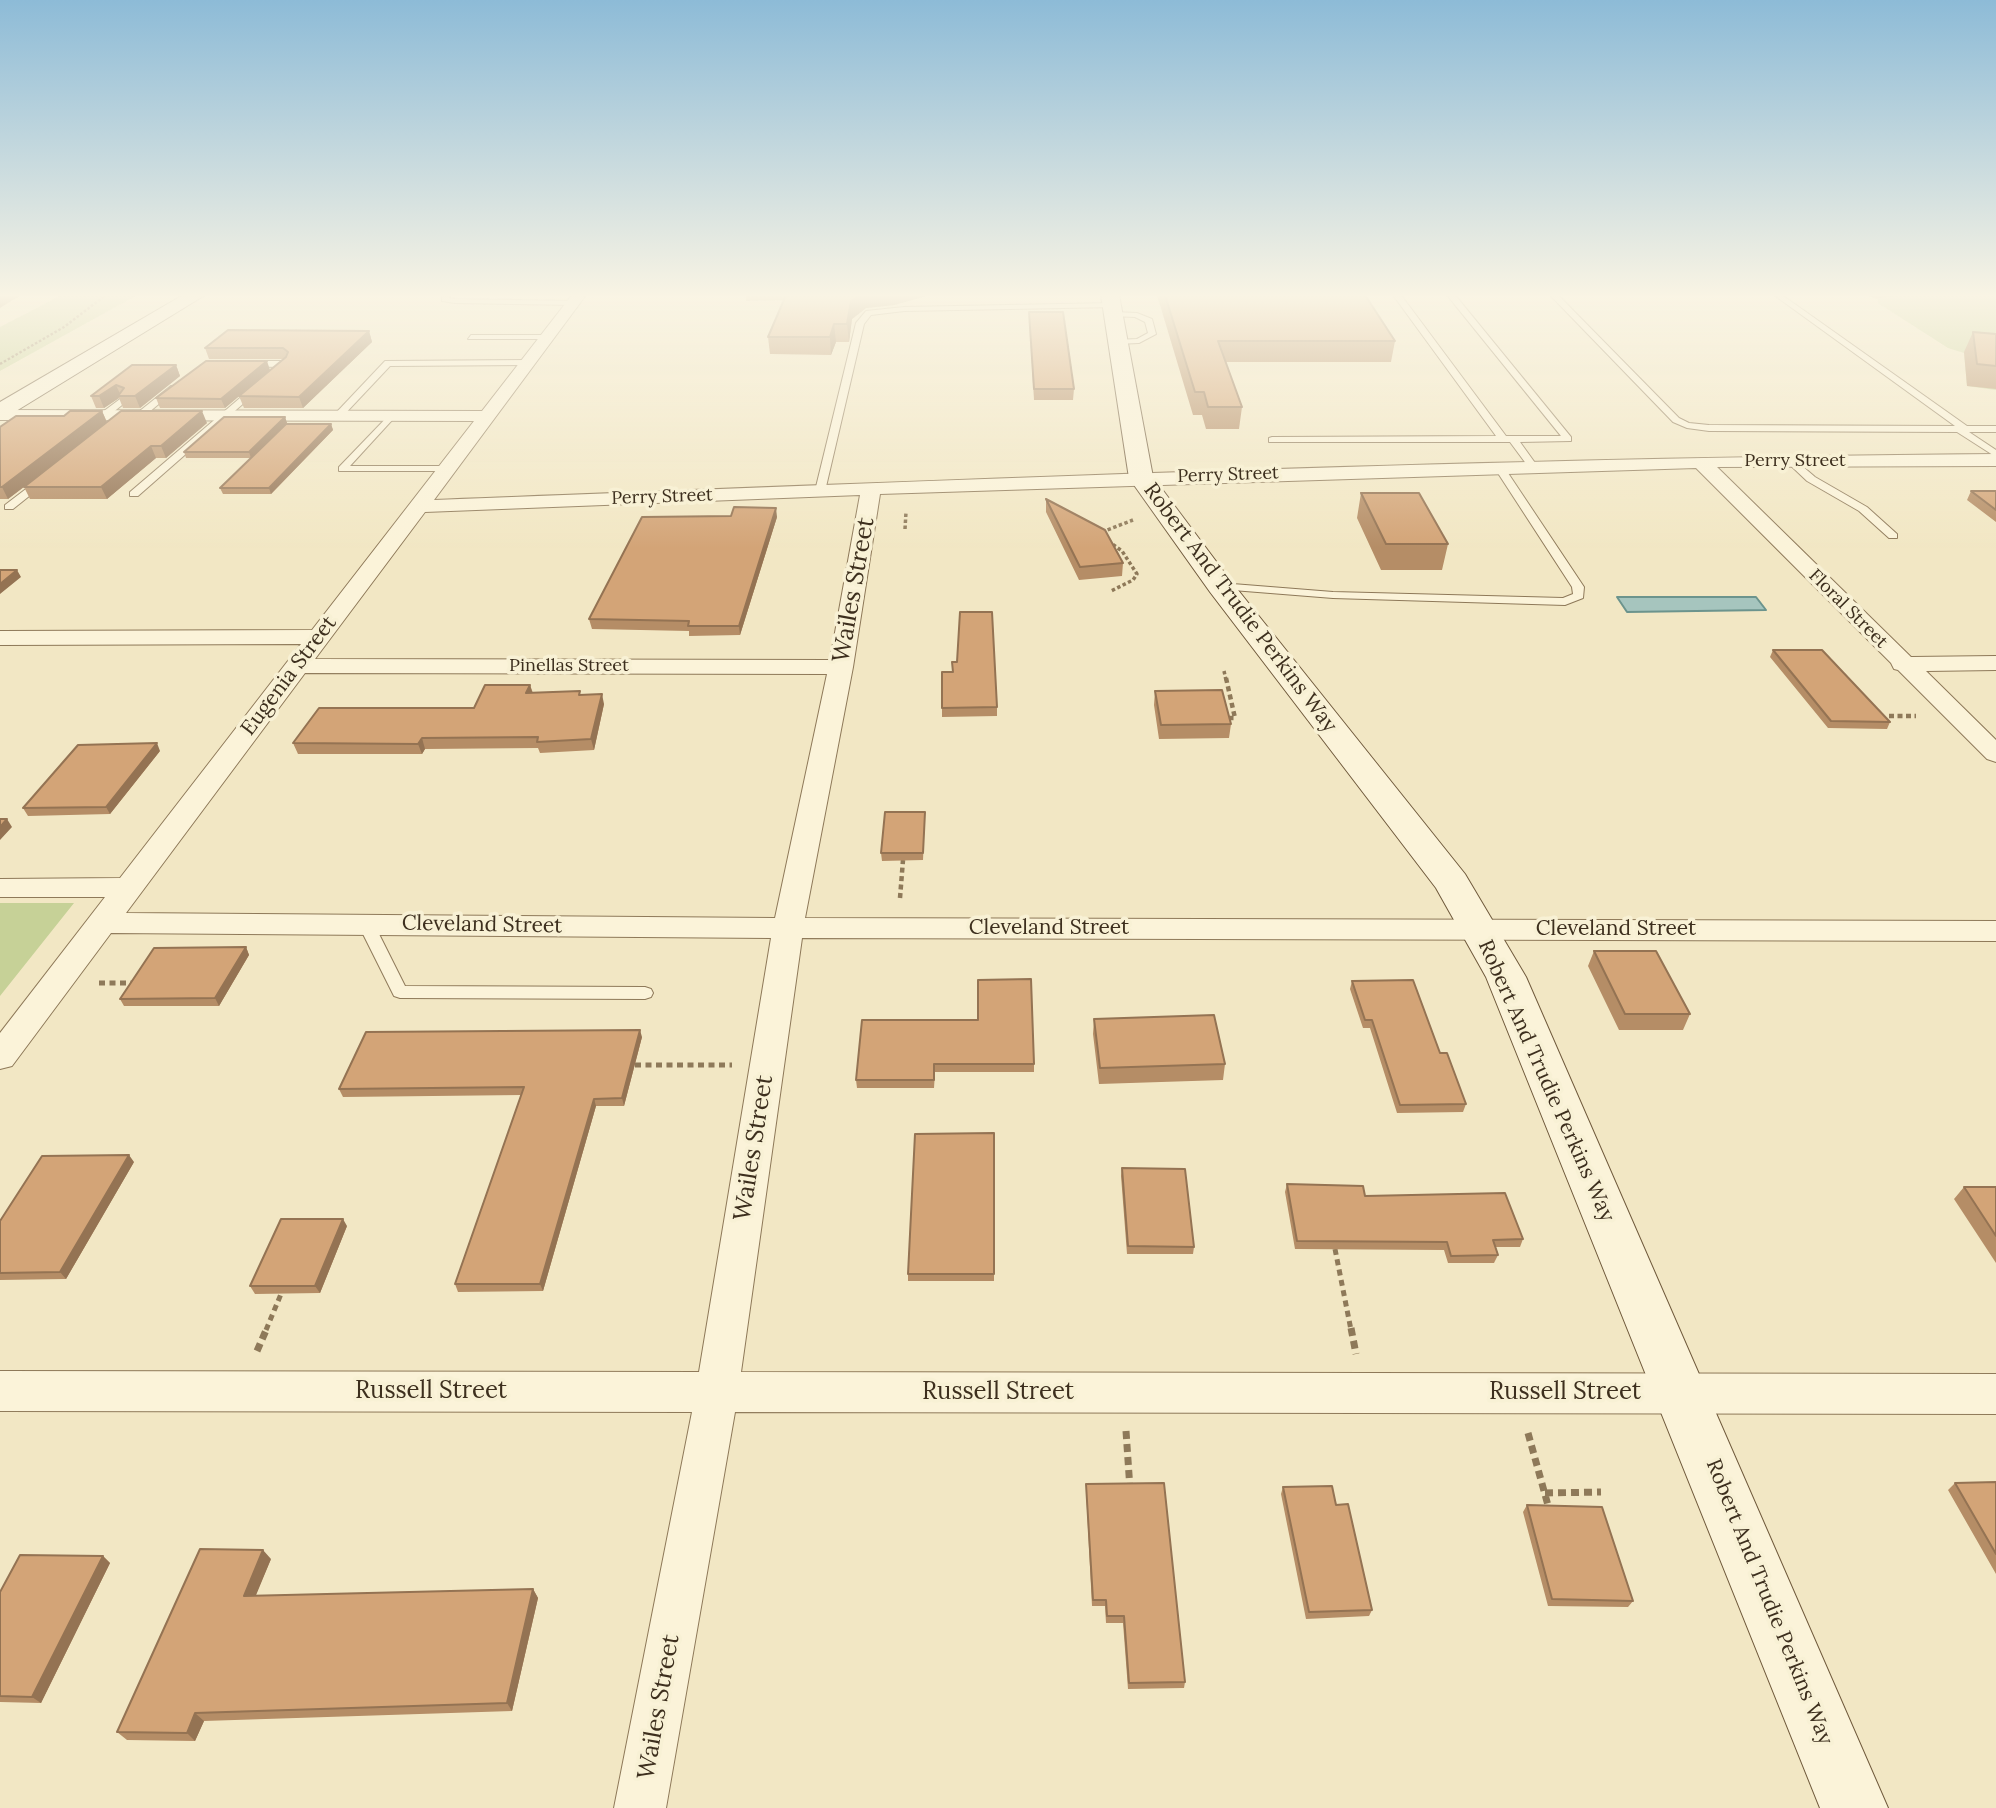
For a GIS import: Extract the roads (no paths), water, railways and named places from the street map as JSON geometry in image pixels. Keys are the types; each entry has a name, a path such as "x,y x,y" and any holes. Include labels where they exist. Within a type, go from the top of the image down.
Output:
{"street":[{"path":"0,393 24,379"},
{"path":"0,413 56,379"},
{"name":"Eugenia Street","path":"0,1057 515,379"},
{"name":"Robert And Trudie Perkins Way","path":"1127,379 1152,493 1220,586 1452,883 1506,977 1854,1808"},
{"path":"0,413 487,416"},
{"name":"Perry Street","path":"419,506 871,489 1152,493 1499,467 1701,462 1996,460"},
{"name":"Floral Street","path":"1701,462 1902,664 1996,754"},
{"name":"Wailes Street","path":"640,1808 717,1391 788,928 841,667 871,489"},
{"path":"0,638 318,637"},
{"path":"1902,664 1996,663"},
{"name":"Pinellas Street","path":"296,666 841,667"},
{"path":"0,888 129,887"},
{"name":"Cleveland Street","path":"102,923 788,928 1996,930"},
{"name":"Russell Street","path":"0,1391 1996,1394"}],"lane":[{"path":"121,414 186,379"},
{"path":"134,494 267,379"},
{"path":"338,416 373,379"},
{"path":"820,491 847,379"},
{"path":"1462,379 1533,467"},
{"path":"1272,440 1568,439 1520,379"},
{"path":"1636,379 1676,420 1687,425 1709,428 1996,429"},
{"path":"1894,379 1996,454"},
{"path":"391,416 342,469 446,469"},
{"path":"1791,461 1811,480 1863,509 1893,536"},
{"path":"1220,586 1333,595 1565,602 1579,596 1578,587 1499,467"},
{"path":"9,507 51,474"},
{"path":"366,924 400,992 646,993"}],"water":[{"path":"1617,597 1756,597 1766,610 1627,612"}]}
